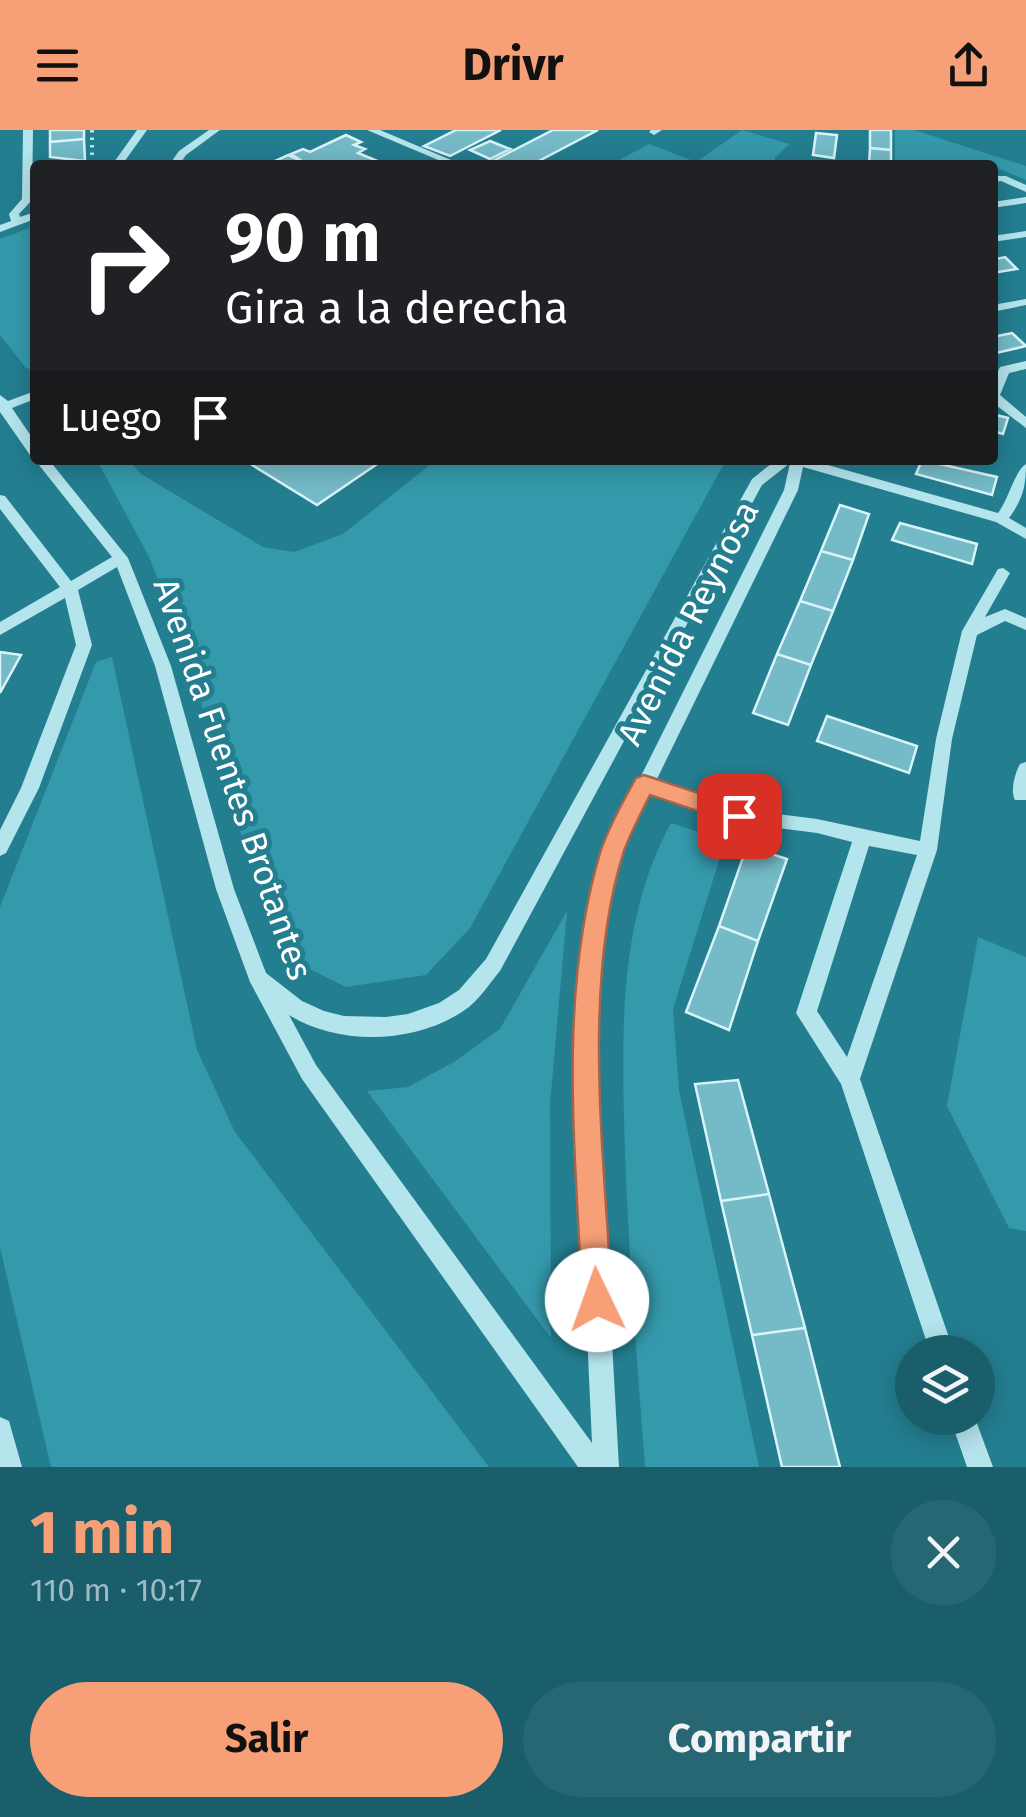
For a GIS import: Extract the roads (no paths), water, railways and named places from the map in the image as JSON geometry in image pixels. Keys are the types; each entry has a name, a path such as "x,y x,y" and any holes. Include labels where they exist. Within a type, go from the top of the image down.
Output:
{"street":[{"path":"18,222 14,214 27,200 28,130"},
{"path":"121,160 142,130"},
{"path":"179,160 196,142 216,130"},
{"path":"372,130 446,160"},
{"path":"998,178 1026,189"},
{"path":"998,204 1026,200"},
{"path":"0,205 19,208"},
{"path":"0,228 30,217"},
{"path":"998,238 1026,234"},
{"path":"998,308 1026,302"},
{"path":"998,383 1004,370 1026,366"},
{"path":"30,397 2,405 30,445"},
{"path":"998,401 1026,424"},
{"name":"Avenida Fuentes Brotantes","path":"46,465 121,558 164,666 225,889 256,976 308,1072 594,1467"},
{"name":"Avenida Reynosa","path":"256,976 306,1014 343,1024 384,1026 424,1020 462,1000 493,965 757,482 779,465"},
{"name":"Avenida Reynosa","path":"606,1467 587,1092 591,949 613,851 792,490 796,465"},
{"path":"814,465 1001,519 1026,534"},
{"path":"1001,519 1014,502 1026,468"},
{"path":"0,499 70,590 84,645 30,788 0,848"},
{"path":"0,628 121,558"},
{"path":"850,1079 928,850 944,739 970,632 1004,574"},
{"path":"970,632 1005,614 1026,624"},
{"path":"1021,794 1026,769"},
{"path":"644,784 739,816 817,826 928,850"},
{"path":"863,837 806,1013 850,1079 936,1335"},
{"path":"0,1430 8,1467"},
{"path":"970,1435 980,1467"}]}
